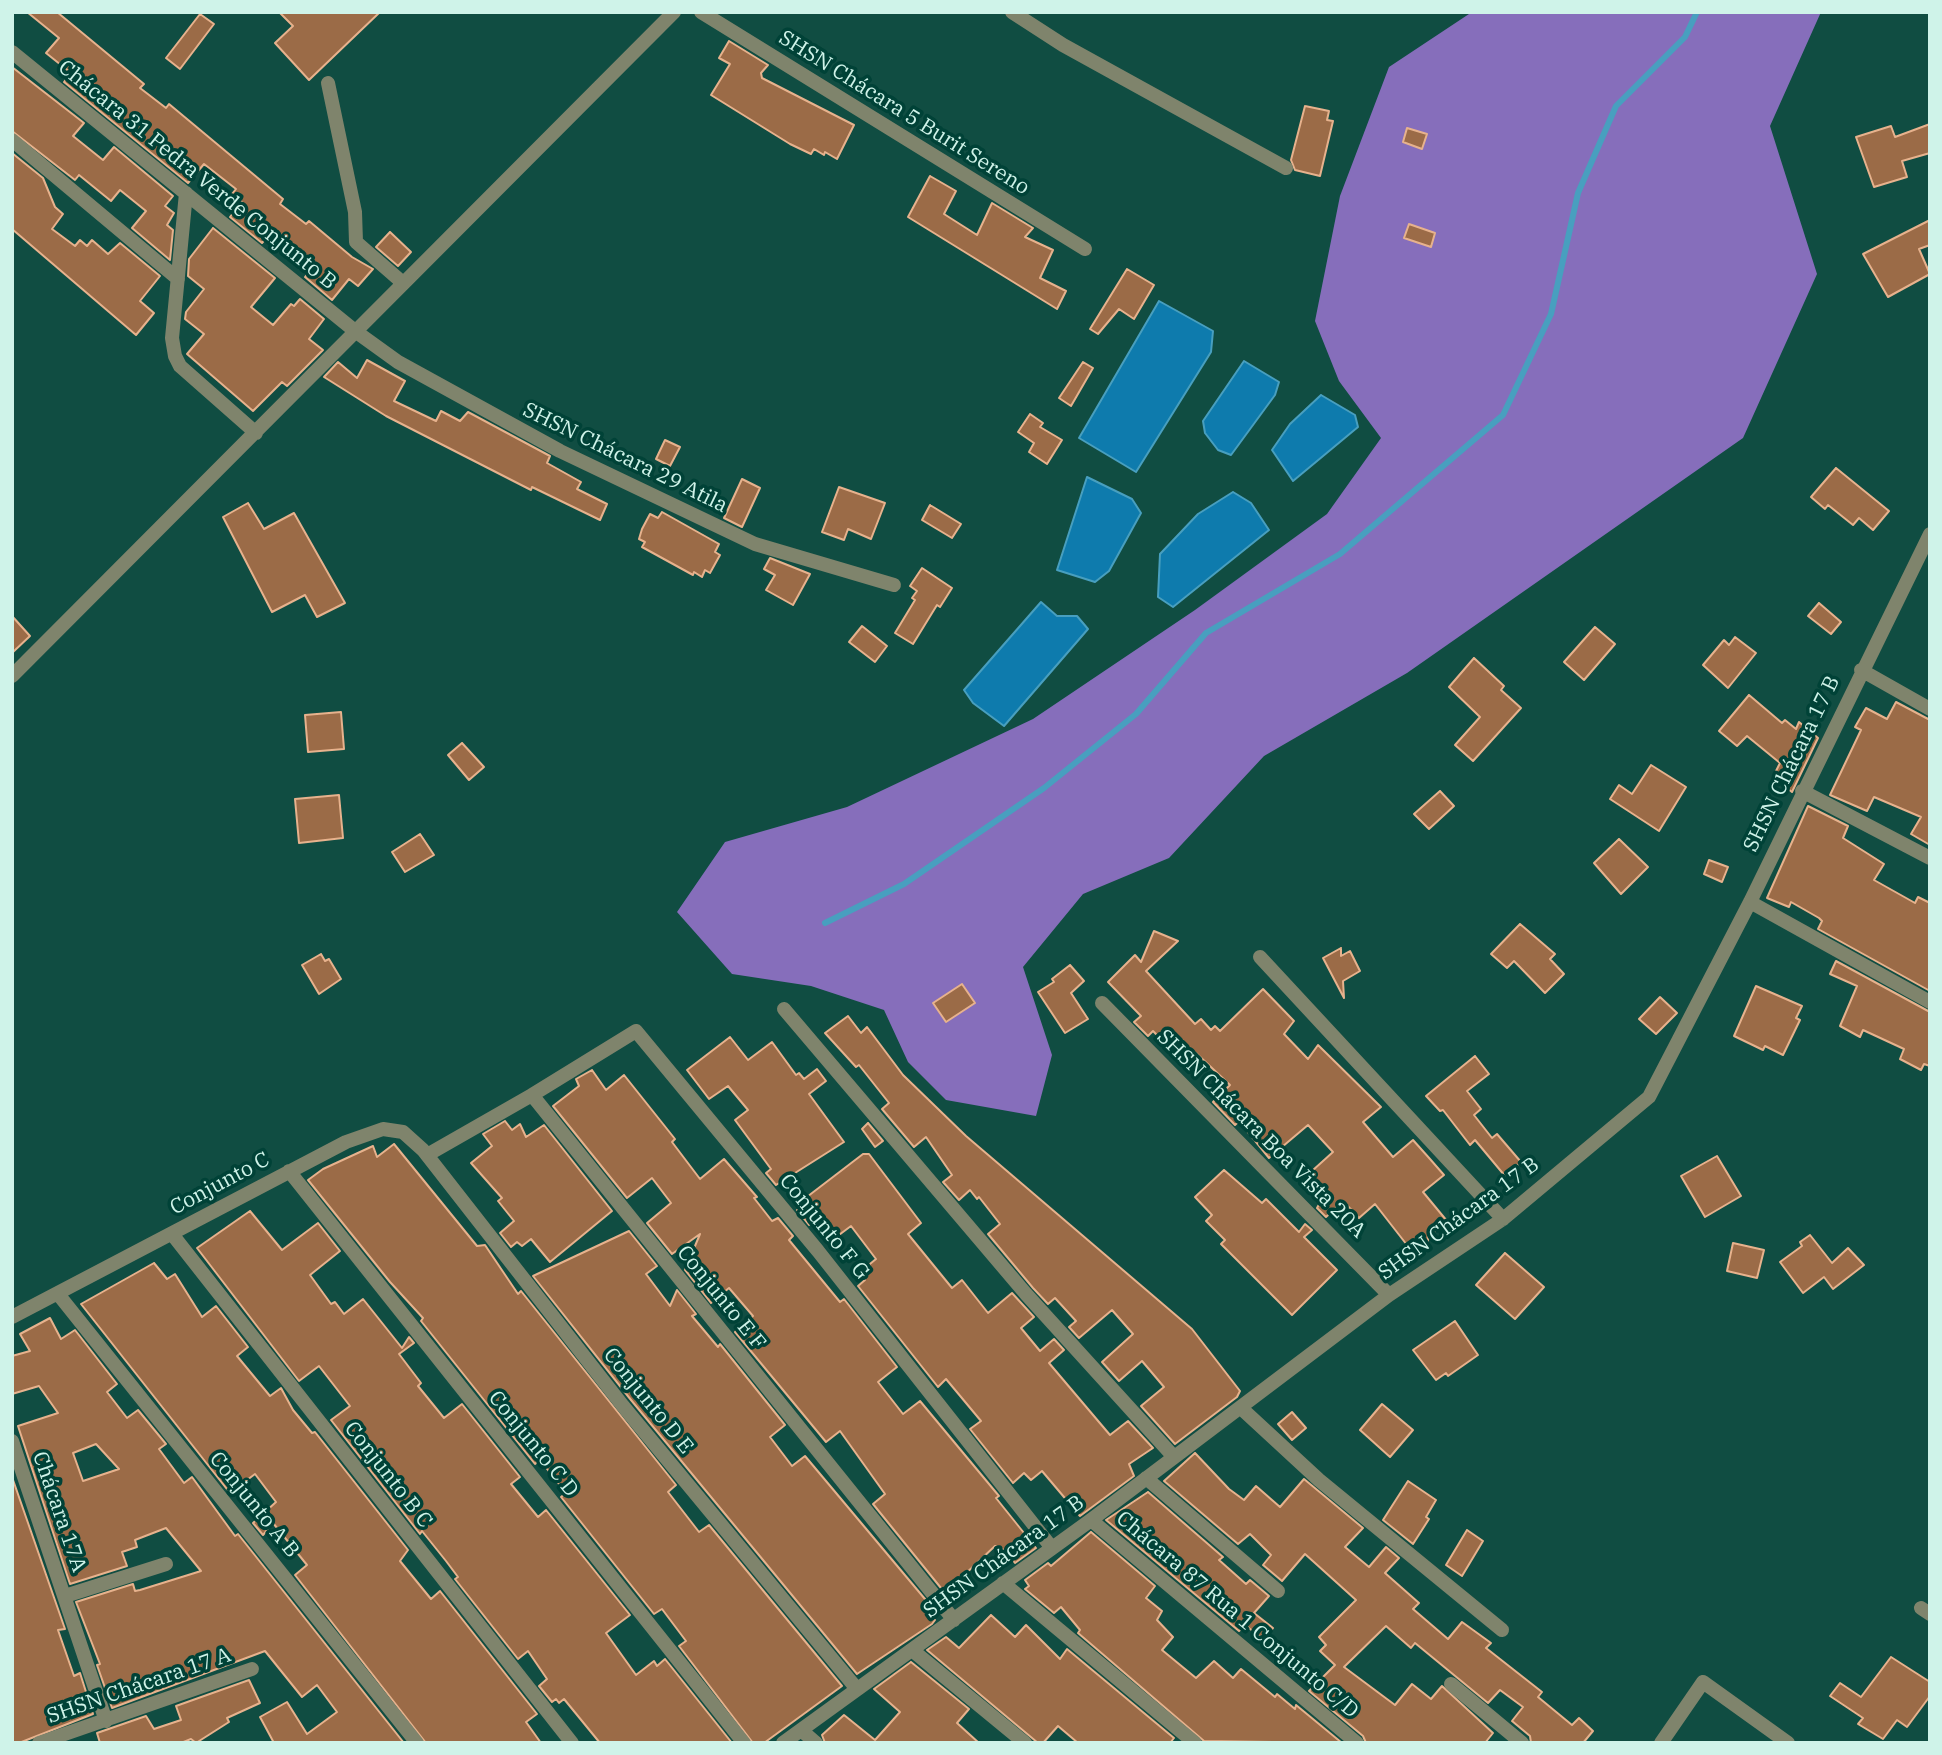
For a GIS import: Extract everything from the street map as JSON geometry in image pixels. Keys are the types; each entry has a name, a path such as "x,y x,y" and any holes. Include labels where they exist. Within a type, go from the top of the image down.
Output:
{"street":[{"path":"12,676 674,12"},
{"name":"SHSN Chácara 5 Burit Sereno","path":"701,12 1085,249"},
{"path":"1012,12 1063,45 1286,168"},
{"name":"Chácara 31 Pedra Verde Conjunto B","path":"12,52 355,331"},
{"path":"328,83 355,212 356,242 403,282"},
{"path":"12,140 178,279"},
{"path":"186,193 172,338 174,356 180,366 256,433"},
{"name":"SHSN Chácara 29 Atila","path":"355,331 398,362 497,419 684,511 755,544 894,585"},
{"name":"SHSN Chácara 17 B","path":"783,1743 1090,1520 1389,1295 1503,1219 1649,1097 1750,902 1861,670 1930,534"},
{"path":"1861,670 1930,709"},
{"path":"1802,791 1930,858"},
{"path":"1750,902 1930,1002"},
{"path":"1260,957 1503,1219"},
{"name":"SHSN Chácara Boa Vista 20A","path":"1102,1003 1389,1295"},
{"path":"784,1009 1026,1294 1174,1457"},
{"name":"Conjunto F G","path":"532,1095 636,1031 818,1251 1052,1548"},
{"path":"427,1155 532,1095"},
{"name":"Conjunto E F","path":"532,1095 954,1620"},
{"name":"Conjunto C","path":"12,1317 346,1142 383,1129 394,1129 410,1136"},
{"name":"Conjunto D E","path":"410,1136 623,1406 857,1689"},
{"name":"Conjunto C D","path":"289,1171 744,1743"},
{"name":"Conjunto B C","path":"172,1234 572,1743"},
{"name":"Conjunto A B","path":"58,1294 417,1743"},
{"path":"1241,1408 1319,1480 1502,1630"},
{"name":"Chácara 17A","path":"12,1441 106,1721"},
{"path":"1146,1478 1278,1591"},
{"name":"Chácara 87 Rua 1 Conjunto C/D","path":"1090,1520 1357,1743"},
{"name":"Chácara 17A","path":"65,1596 166,1564"},
{"path":"1003,1583 1195,1743"},
{"path":"912,1650 1025,1743"},
{"name":"SHSN Chácara 17 A","path":"39,1743 252,1670"},
{"path":"1661,1743 1703,1682 1788,1743"},
{"path":"1451,1684 1522,1743"},
{"path":"801,1730 816,1743"}],"shaded area":[{"path":"1472,12 1821,12 1770,126 1817,274 1743,438 1407,673 1264,756 1169,858 1083,894 1023,967 1052,1055 1036,1116 946,1100 908,1062 884,1010 811,986 732,974 677,912 725,842 847,807 1033,719 1195,610 1327,514 1381,438 1339,381 1315,321 1340,196 1389,67"}],"water":[{"path":"1159,301 1213,331 1211,352 1136,472 1079,438"},
{"path":"1244,361 1279,382 1275,395 1231,455 1218,450 1205,433 1203,421"},
{"path":"1321,395 1355,415 1358,427 1293,481 1272,450 1290,424"},
{"path":"1087,477 1132,499 1141,513 1109,571 1095,582 1057,570"},
{"path":"1233,492 1251,503 1269,530 1173,607 1158,597 1160,554 1198,514"},
{"path":"1041,602 1057,616 1077,616 1088,629 1004,726 973,703 964,690"}],"building":[{"path":"27,12 57,12 144,84 140,88 166,108 169,104 283,199 280,204 306,224 309,221 352,257 373,269 358,286 349,279 332,300 305,277 316,263 274,229 262,243 230,217 242,202 232,194 236,189 204,164 188,183 64,82 71,73 46,53 59,38"},
{"path":"279,12 380,12 309,80 275,43 293,26"},
{"path":"200,14 214,24 180,69 166,58"},
{"path":"729,41 768,65 761,73 762,78 854,125 837,159 814,149 811,154 790,144 711,95 730,64 719,58"},
{"path":"12,67 84,123 73,136 103,160 114,147 173,196 165,206 174,213 167,225 173,230 170,260 132,228 146,211 120,190 111,201 79,175 75,180 12,131"},
{"path":"1305,106 1329,111 1327,120 1333,121 1320,176 1295,170 1291,160"},
{"path":"1930,124 1930,153 1902,161 1907,177 1874,187 1856,137 1891,126 1895,137"},
{"path":"1407,128 1427,134 1422,149 1403,142"},
{"path":"12,153 43,178 55,207 63,214 52,229 75,246 80,240 87,246 92,240 108,254 120,243 160,276 140,301 154,313 136,335 12,229"},
{"path":"930,176 956,191 944,214 977,235 992,203 1033,228 1025,237 1053,250 1040,278 1066,291 1057,309 908,217"},
{"path":"1930,220 1930,245 1919,249 1930,274 1888,297 1863,254"},
{"path":"1409,224 1435,233 1431,247 1404,238"},
{"path":"213,228 275,278 251,307 273,325 291,304 294,306 300,299 324,319 309,339 323,350 287,386 282,382 253,411 187,354 204,334 185,319 186,312 204,289 188,276 189,259"},
{"path":"390,232 411,252 398,266 376,247"},
{"path":"1127,269 1154,285 1134,319 1119,309 1098,334 1090,329"},
{"path":"367,360 405,381 394,401 436,421 441,411 460,421 468,412 550,456 547,463 581,482 577,489 607,504 600,520 532,487 531,490 386,416 324,377 338,362 357,378"},
{"path":"1083,362 1093,368 1071,406 1059,398"},
{"path":"1030,414 1043,423 1040,427 1062,440 1047,464 1029,452 1034,443 1018,432"},
{"path":"665,440 680,447 670,466 656,459"},
{"path":"1836,468 1889,511 1873,530 1859,518 1853,525 1828,505 1825,509 1811,497"},
{"path":"742,479 760,488 742,527 724,518"},
{"path":"839,487 885,503 871,539 848,529 844,540 822,532"},
{"path":"248,503 264,529 294,513 345,603 317,617 305,595 272,612 223,517"},
{"path":"930,505 961,524 952,538 922,520"},
{"path":"662,512 719,544 715,552 720,555 710,573 705,570 702,577 694,572 693,575 642,547 645,542 639,539 650,514 658,518"},
{"path":"770,558 810,574 793,605 766,590 775,575 764,569"},
{"path":"922,568 952,588 940,607 937,605 913,644 895,633 915,600 912,598 917,591 910,586"},
{"path":"1819,603 1841,622 1831,634 1808,616"},
{"path":"12,616 30,636 12,653"},
{"path":"862,626 887,646 875,662 849,642"},
{"path":"1595,627 1615,644 1584,680 1564,662"},
{"path":"1735,637 1756,653 1728,688 1703,665 1724,640 1729,645"},
{"path":"1474,658 1504,686 1501,690 1521,708 1473,761 1455,745 1480,717 1449,687"},
{"path":"1749,695 1782,723 1785,720 1796,729 1799,722 1818,738 1792,792 1773,777 1780,763 1747,736 1737,746 1719,731"},
{"path":"1896,702 1930,720 1930,845 1911,834 1921,817 1874,797 1867,811 1830,795 1861,730 1855,727 1866,708 1887,719"},
{"path":"341,712 344,749 308,752 305,715"},
{"path":"462,743 484,767 469,780 448,755"},
{"path":"1651,765 1686,787 1659,831 1610,799 1619,785 1632,794"},
{"path":"1440,791 1454,806 1429,829 1414,814"},
{"path":"339,795 343,838 299,843 295,799"},
{"path":"1808,806 1848,826 1843,838 1884,864 1874,880 1915,903 1918,897 1930,903 1930,991 1818,929 1822,921 1819,918 1791,902 1789,907 1767,898"},
{"path":"420,834 434,855 405,872 392,852"},
{"path":"1619,839 1648,867 1621,894 1594,863"},
{"path":"1709,860 1728,867 1722,882 1704,874"},
{"path":"1520,924 1555,954 1550,959 1564,974 1545,993 1514,961 1507,968 1491,954"},
{"path":"1154,931 1178,941 1146,971 1195,1024 1201,1019 1211,1030 1215,1026 1220,1031 1263,989 1294,1021 1284,1034 1308,1059 1318,1045 1381,1107 1363,1122 1393,1157 1413,1140 1430,1159 1444,1175 1423,1192 1447,1221 1428,1237 1428,1243 1414,1254 1375,1204 1359,1218 1343,1201 1326,1217 1317,1208 1321,1201 1302,1180 1333,1152 1308,1125 1269,1158 1239,1121 1235,1125 1213,1102 1230,1085 1196,1053 1185,1064 1153,1031 1148,1036 1134,1022 1141,1016 1108,982 1135,955 1141,962"},
{"path":"1341,948 1341,956 1350,951 1360,971 1343,981 1344,998 1323,958"},
{"path":"321,954 325,961 329,959 341,979 319,994 302,965"},
{"path":"1836,961 1930,1012 1930,1066 1924,1064 1921,1070 1900,1059 1904,1049 1863,1030 1860,1037 1840,1026 1857,986 1830,974"},
{"path":"1070,965 1084,981 1071,993 1088,1019 1065,1033 1038,992 1054,982 1052,979"},
{"path":"962,984 975,1003 946,1022 933,1003"},
{"path":"1756,986 1802,1006 1796,1018 1800,1020 1783,1055 1765,1046 1763,1050 1734,1036"},
{"path":"1660,997 1677,1013 1656,1034 1639,1019"},
{"path":"848,1016 861,1033 867,1027 903,1075 966,1136 1192,1329 1240,1391 1237,1397 1175,1444 1141,1406 1164,1387 1142,1361 1119,1381 1102,1362 1133,1334 1112,1310 1079,1338 1069,1327 1076,1321 1055,1298 1048,1304 1033,1288 988,1234 1000,1224 979,1197 977,1199 970,1190 959,1200 943,1182 952,1175 926,1137 914,1147 882,1109 889,1103 859,1065 856,1067 825,1033"},
{"path":"730,1037 748,1060 772,1042 796,1075 799,1073 804,1079 817,1069 826,1081 809,1094 844,1142 776,1185 766,1173 771,1169 735,1120 748,1110 728,1086 709,1099 687,1070"},
{"path":"1475,1056 1489,1074 1467,1091 1481,1109 1474,1115 1492,1138 1497,1134 1521,1162 1505,1176 1475,1140 1470,1145 1443,1110 1440,1111 1426,1096"},
{"path":"592,1070 606,1090 624,1075 675,1139 672,1142 700,1179 724,1159 757,1197 754,1198 772,1221 778,1218 793,1236 789,1240 840,1302 844,1299 897,1367 878,1382 903,1414 920,1401 999,1496 996,1498 1036,1548 1015,1563 1006,1551 995,1546 945,1593 873,1504 885,1494 840,1431 826,1442 735,1332 753,1316 729,1288 711,1303 685,1270 700,1234 672,1254 647,1223 671,1203 652,1178 627,1198 553,1106 579,1086 576,1079"},
{"path":"505,1121 512,1130 520,1124 526,1137 544,1125 612,1211 550,1262 531,1239 522,1246 517,1242 511,1247 500,1233 514,1221 498,1201 502,1198 471,1163 492,1146 483,1134"},
{"path":"868,1123 883,1141 875,1147 862,1129"},
{"path":"394,1144 477,1246 485,1245 518,1294 521,1291 676,1485 668,1492 699,1532 709,1525 842,1686 764,1743 753,1743 679,1646 686,1641 662,1609 654,1614 561,1497 566,1493 540,1460 535,1464 421,1321 423,1318 390,1282 308,1180 323,1169 373,1146 377,1157"},
{"path":"863,1154 869,1154 921,1223 908,1234 952,1288 962,1280 988,1313 1012,1293 1034,1317 1021,1328 1040,1351 1054,1339 1064,1350 1049,1363 1110,1435 1128,1421 1153,1448 1129,1464 1134,1476 1080,1516 1042,1471 1031,1480 1024,1473 1013,1483 970,1429 981,1421 946,1379 938,1387 858,1286 865,1280 859,1273 876,1259 851,1226 835,1238 819,1219 809,1225 797,1210 802,1207 799,1203"},
{"path":"1717,1156 1741,1196 1705,1217 1681,1176"},
{"path":"1224,1170 1262,1203 1266,1199 1299,1232 1305,1224 1312,1230 1304,1237 1337,1270 1292,1315 1221,1244 1225,1240 1206,1221 1212,1215 1195,1197"},
{"path":"250,1211 282,1250 318,1223 340,1251 310,1275 331,1304 335,1302 344,1314 363,1299 402,1348 409,1337 414,1343 399,1354 421,1383 418,1386 444,1418 462,1404 520,1477 511,1484 538,1517 546,1510 630,1615 606,1633 636,1675 654,1661 657,1666 665,1659 732,1743 600,1743 564,1699 559,1703 556,1699 552,1702 539,1686 547,1679 528,1651 518,1659 455,1579 458,1577 446,1561 422,1531 420,1534 331,1420 350,1406 319,1366 299,1381 197,1248"},
{"path":"629,1231 657,1266 646,1274 670,1306 677,1290 696,1314 692,1316 718,1347 720,1344 785,1425 770,1437 792,1466 805,1456 930,1605 924,1610 935,1620 932,1624 857,1674 631,1400 533,1276"},
{"path":"1810,1235 1832,1263 1848,1248 1864,1265 1833,1289 1824,1277 1803,1293 1780,1262 1802,1246 1800,1242"},
{"path":"1733,1243 1764,1250 1757,1278 1727,1271"},
{"path":"1505,1253 1544,1287 1515,1319 1476,1285"},
{"path":"154,1263 167,1279 175,1274 202,1317 216,1306 248,1347 237,1356 270,1396 281,1388 293,1410 312,1433 315,1432 408,1550 400,1561 431,1599 440,1591 537,1714 526,1722 541,1743 426,1743 295,1575 307,1565 273,1523 263,1535 253,1523 276,1502 255,1474 230,1493 81,1304"},
{"path":"50,1318 61,1339 75,1330 117,1384 107,1392 127,1418 138,1410 166,1444 159,1449 184,1483 192,1477 235,1536 238,1534 404,1743 274,1743 260,1717 287,1702 307,1734 337,1712 317,1685 302,1697 265,1651 112,1708 97,1665 100,1664 76,1602 133,1584 135,1591 140,1590 201,1571 166,1528 135,1540 137,1547 122,1552 127,1566 70,1584 18,1426 58,1413 39,1386 12,1394 12,1356 30,1351 20,1334","holes":["96,1444 119,1469 83,1481 73,1453"]},
{"path":"1455,1321 1478,1355 1448,1376 1446,1373 1436,1380 1413,1350"},
{"path":"1382,1404 1413,1430 1390,1457 1360,1430"},
{"path":"1292,1412 1306,1428 1292,1440 1278,1424"},
{"path":"1195,1453 1229,1489 1244,1500 1256,1486 1280,1507 1304,1479 1363,1528 1345,1547 1369,1567 1386,1547 1399,1558 1385,1573 1419,1603 1413,1609 1448,1639 1462,1622 1491,1643 1486,1648 1542,1692 1538,1697 1572,1725 1579,1718 1593,1731 1583,1743 1531,1743 1530,1736 1512,1721 1523,1707 1500,1690 1488,1703 1415,1643 1411,1648 1386,1626 1344,1667 1395,1705 1412,1684 1431,1699 1442,1686 1493,1733 1485,1743 1366,1743 1363,1736 1309,1691 1335,1665 1320,1651 1326,1645 1319,1637 1356,1600 1305,1554 1282,1581 1263,1565 1271,1555 1250,1534 1238,1544 1164,1481"},
{"path":"12,1477 65,1629 58,1630 74,1676 80,1673 93,1714 19,1743 12,1743"},
{"path":"1408,1481 1436,1500 1426,1517 1429,1519 1413,1544 1383,1520"},
{"path":"1148,1492 1223,1557 1219,1560 1246,1584 1250,1580 1269,1596 1254,1613 1273,1628 1263,1639 1245,1625 1239,1631 1106,1520"},
{"path":"1467,1530 1483,1541 1462,1576 1446,1565"},
{"path":"1091,1532 1155,1586 1146,1598 1162,1611 1157,1620 1173,1637 1162,1650 1196,1678 1214,1661 1233,1678 1241,1669 1275,1697 1277,1694 1295,1709 1296,1705 1342,1743 1204,1741 1078,1633 1080,1630 1061,1607 1054,1613 1025,1589 1029,1586 1025,1580 1048,1563 1051,1566"},
{"path":"991,1615 1015,1637 1026,1625 1060,1659 1067,1649 1174,1738 1170,1743 1078,1743 1058,1726 1043,1743 1038,1743 927,1650 946,1637 959,1648"},
{"path":"1891,1657 1930,1682 1930,1696 1907,1727 1897,1720 1883,1739 1858,1724 1863,1718 1830,1696 1840,1683 1861,1697"},
{"path":"911,1662 969,1709 957,1723 979,1743 825,1743 822,1735 844,1715 875,1740 900,1712 874,1689"},
{"path":"249,1680 260,1703 227,1718 229,1722 196,1743 191,1739 181,1743 100,1743 97,1733 146,1716 154,1729 181,1720 176,1706"}],"waterway":[{"path":"825,923 904,884 1044,788 1136,714 1206,633 1340,554 1503,415 1551,314 1578,193 1616,106 1685,37 1697,12"}]}
